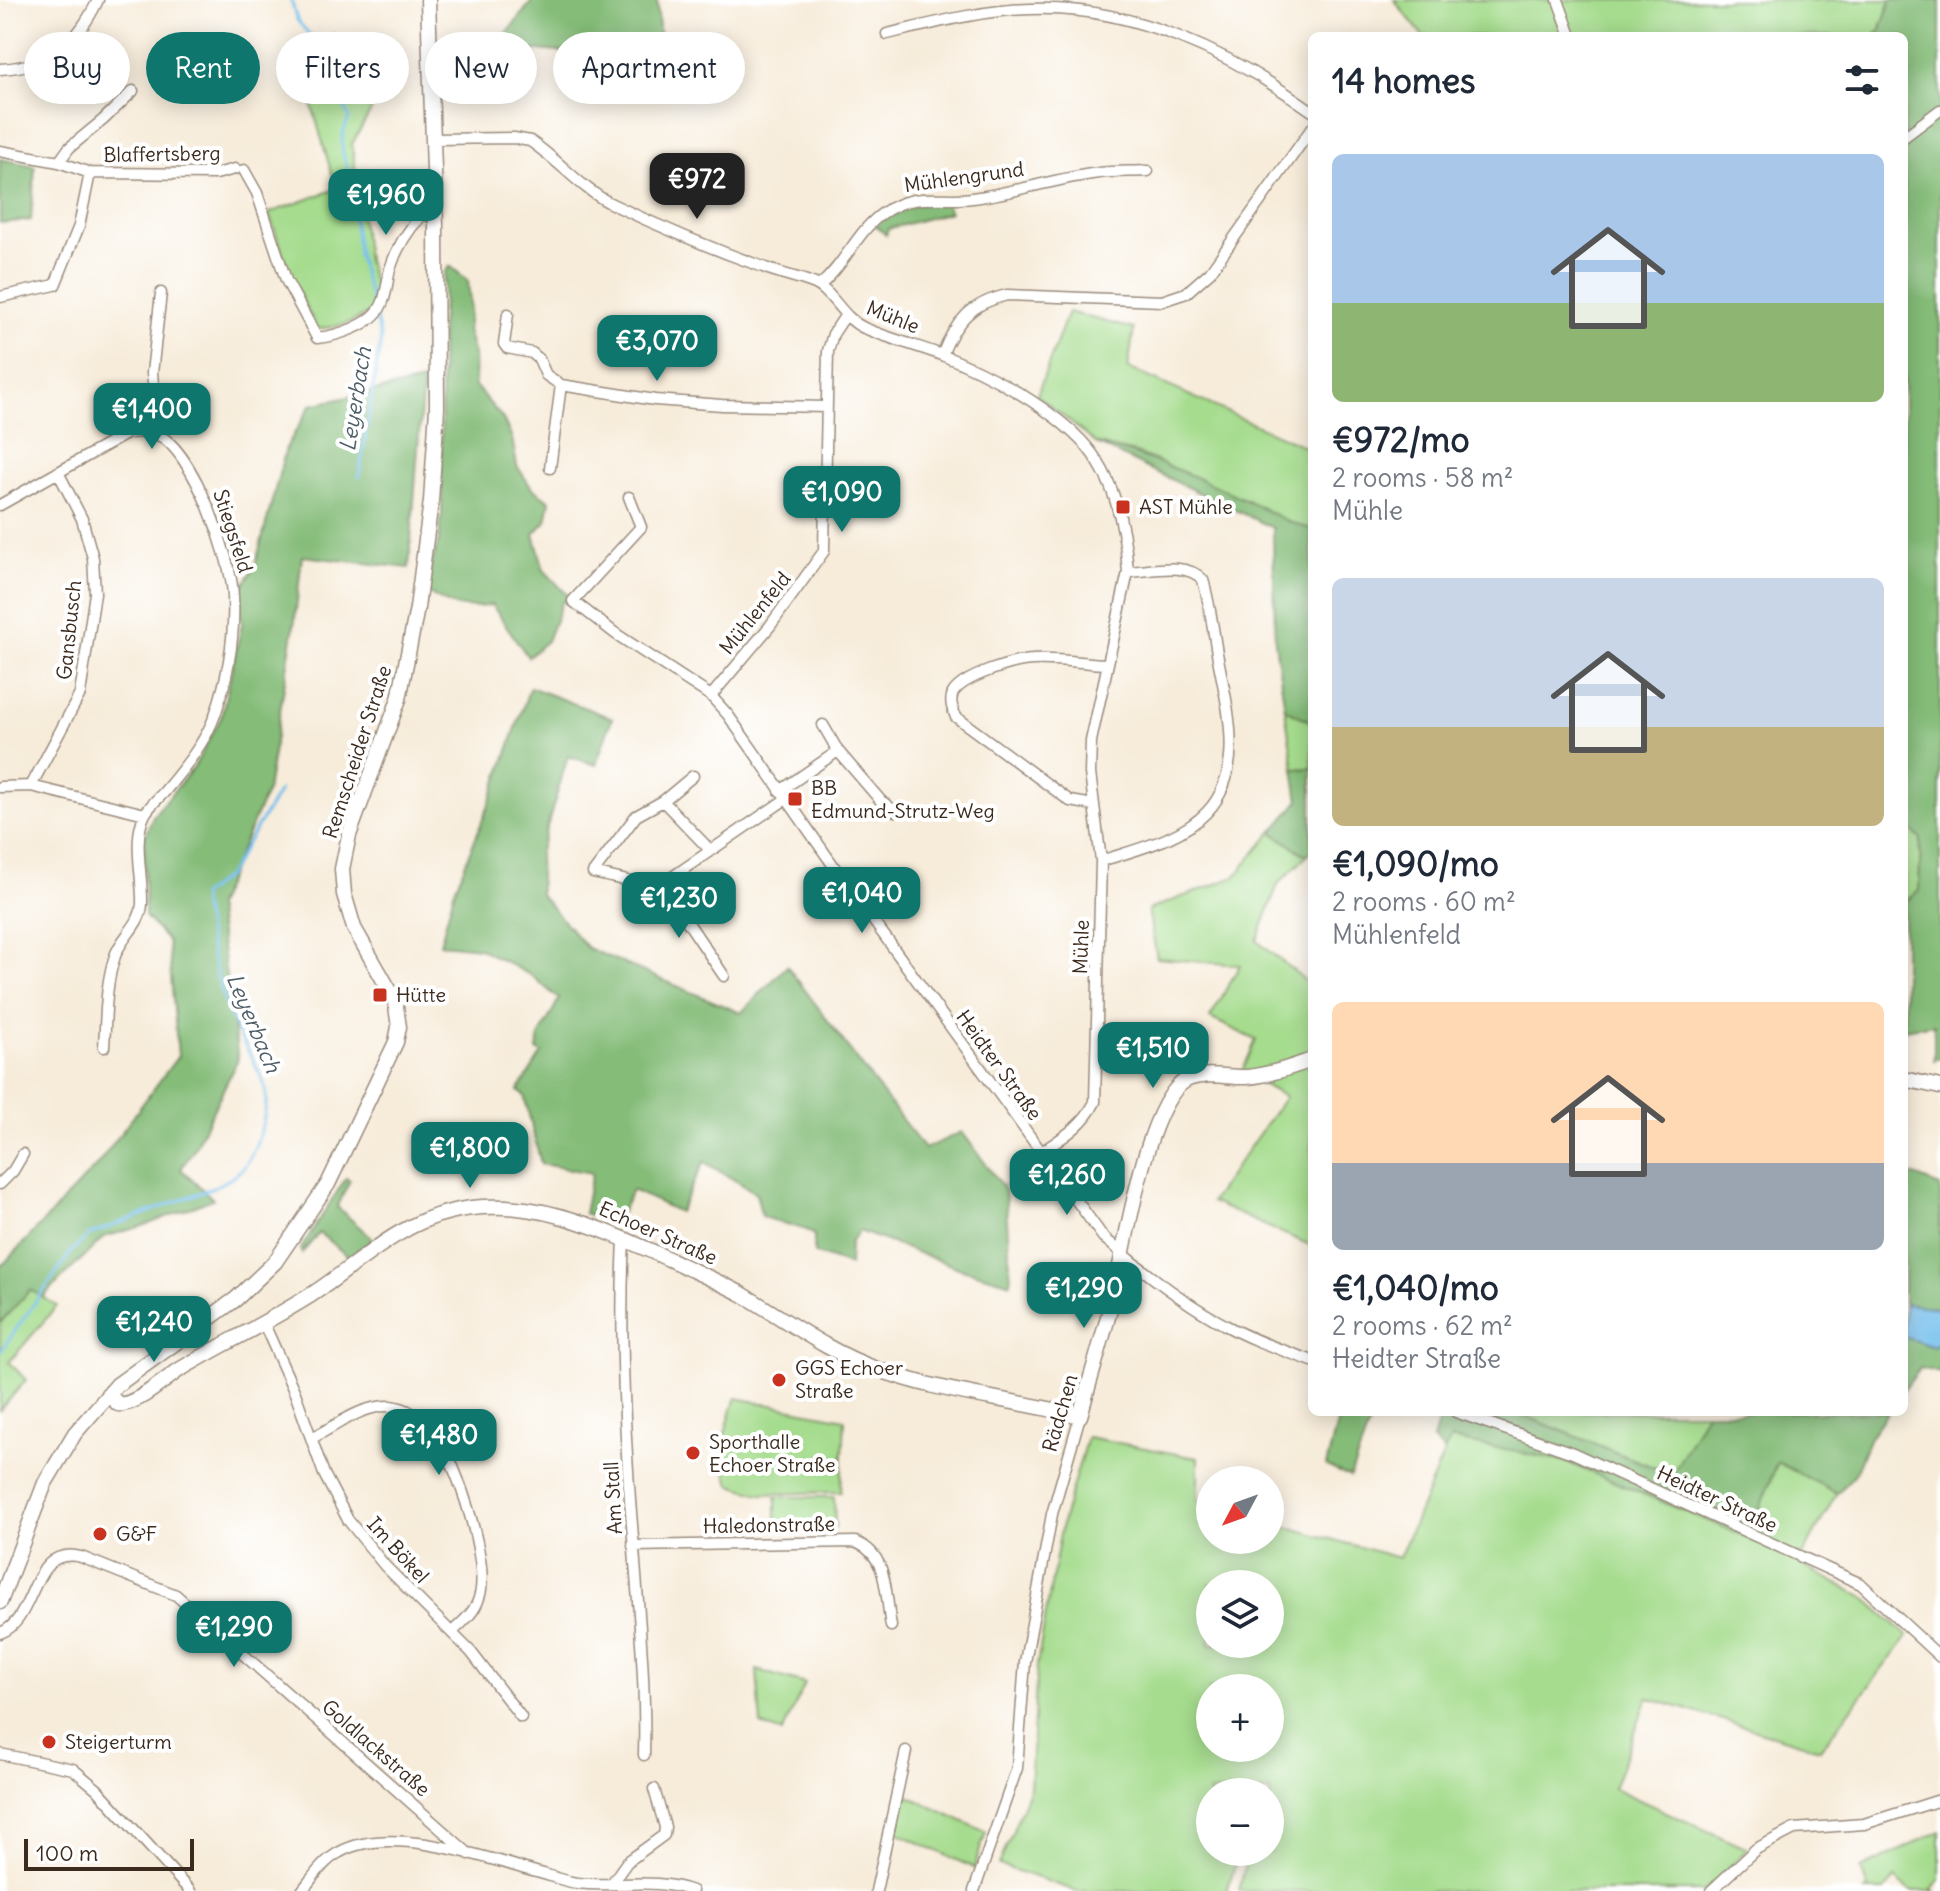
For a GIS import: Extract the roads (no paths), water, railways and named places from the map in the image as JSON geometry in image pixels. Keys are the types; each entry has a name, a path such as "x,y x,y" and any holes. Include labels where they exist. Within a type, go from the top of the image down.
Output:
{"main road":[{"name":"Remscheider Straße","path":"0,1602 45,1483 75,1433 128,1376 236,1299 275,1262 328,1184 396,1042 399,1027 395,1000 354,928 344,894 342,869 349,835 399,699 417,608 431,501 437,408 436,214 428,0"},
{"name":"Rädchen","path":"1080,1416 1113,1297 1145,1153 1169,1100 1180,1085 1197,1077 1246,1077 1273,1073 1308,1061"},
{"path":"1908,1080 1940,1087"},
{"name":"Echoer Straße","path":"108,1394 118,1404 133,1403 204,1355 264,1324 312,1294 411,1226 451,1211 481,1207 579,1220 740,1293 841,1354 872,1368 921,1384 1024,1402 1080,1416"}],"street":[{"path":"0,69 38,63 59,52 76,38 98,0"},
{"path":"1558,0 1570,32"},
{"path":"887,34 978,14 1030,9 1083,10 1163,31 1216,53 1269,80 1308,108"},
{"name":"Blaffertsberg","path":"59,162 69,148 133,91"},
{"path":"1908,134 1940,110"},
{"path":"942,355 960,319 993,298 1007,295 1162,301 1186,293 1210,272 1308,134"},
{"path":"433,139 514,138 530,141 610,203 763,267 819,286"},
{"name":"Blaffertsberg","path":"0,151 59,162 90,173 216,174 239,170 257,193 286,280 312,334 321,338 371,318 380,309 398,249 421,216 436,214"},
{"name":"Mühlengrund","path":"819,286 831,276 864,230 901,202 922,197 970,199 1099,173 1148,171"},
{"name":"Blaffertsberg","path":"0,297 55,285 79,226 90,173"},
{"name":"Mühle","path":"819,286 845,316 863,327 942,355 1022,397 1066,427 1085,445 1111,487 1126,544 1128,572 1091,741 1090,773 1101,861 1095,1102 1076,1128 1040,1153"},
{"path":"0,505 128,433 158,434 152,373 161,293"},
{"path":"508,314 504,344 507,348 532,353 539,359 546,375 561,385 655,400 827,407"},
{"name":"Mühlenfeld","path":"711,696 770,626 824,551 828,351 833,334 845,316"},
{"path":"550,468 561,385"},
{"name":"Stiegsfeld","path":"145,814 191,760 214,717 233,634 233,592 225,555 199,485 180,452 158,434"},
{"name":"Gansbusch","path":"31,786 80,694 95,593 93,558 82,519 58,472"},
{"name":"Heidter Straße","path":"629,497 641,527 573,601 616,634 711,696 728,715 1103,1237 1224,1325 1258,1342 1308,1360"},
{"path":"1101,861 1169,838 1190,826 1217,798 1226,780 1230,761 1228,712 1203,580 1187,569 1128,572"},
{"path":"1094,805 1070,801 956,717 951,706 953,694 964,683 1000,667 1033,660 1107,664"},
{"path":"823,725 838,751 881,801 895,811"},
{"path":"693,776 663,801 636,816 593,873 632,882 662,884 838,751"},
{"path":"0,787 31,786 145,814 140,837 140,918 115,954 109,979 104,1047"},
{"path":"663,801 710,850"},
{"path":"662,884 724,976"},
{"path":"0,1184 13,1171 23,1154"},
{"name":"Am Stall","path":"624,1239 620,1317 644,1674 644,1755"},
{"name":"Im Bökel","path":"264,1324 324,1474 348,1520 385,1566 453,1631 521,1717"},
{"path":"312,1438 360,1413 388,1406 414,1414 436,1435 451,1461 469,1512 481,1574 481,1592 475,1607 453,1631"},
{"name":"Rädchen","path":"974,1891 1017,1768 1025,1662 1033,1617 1052,1514 1080,1416"},
{"name":"Heidter Straße","path":"1467,1416 1573,1453 1861,1584 1940,1657"},
{"name":"Haledonstraße","path":"633,1546 855,1542 867,1547 882,1570 891,1626"},
{"name":"Goldlackstraße","path":"0,1633 16,1623 44,1572 59,1555 81,1557 176,1595 469,1854"},
{"path":"876,1891 906,1751"},
{"path":"0,1754 73,1769 97,1789 190,1891"},
{"path":"612,1883 623,1866 664,1835 665,1827 654,1789"},
{"path":"1711,1891 1756,1849 1794,1829 1864,1824 1940,1800"},
{"path":"302,1891 337,1853 366,1843 400,1840 469,1854 575,1883 659,1883 692,1891"}],"water":[{"path":"1908,1304 1940,1310 1940,1340 1934,1347 1908,1338"}],"waterway":[{"name":"Leyerbach","path":"291,0 297,20 307,32"},
{"name":"Leyerbach","path":"344,104 349,119 342,148 359,259 374,309"},
{"name":"Leyerbach","path":"359,477 381,339 375,316"},
{"name":"Leyerbach","path":"0,1352 71,1252 89,1235 212,1188 240,1171 252,1155 263,1123 265,1090 224,1000 201,896 228,875 279,791"}],"place":[{"name":"AST Mühle","path":"1123,507"},
{"name":"BB Edmund-Strutz-Weg","path":"795,799"},
{"name":"Hütte","path":"380,995"},
{"name":"GGS Echoer Straße","path":"779,1380"},
{"name":"Sporthalle Echoer Straße","path":"693,1453"},
{"name":"G&F","path":"100,1534"},
{"name":"Steigerturm","path":"49,1742"}]}
